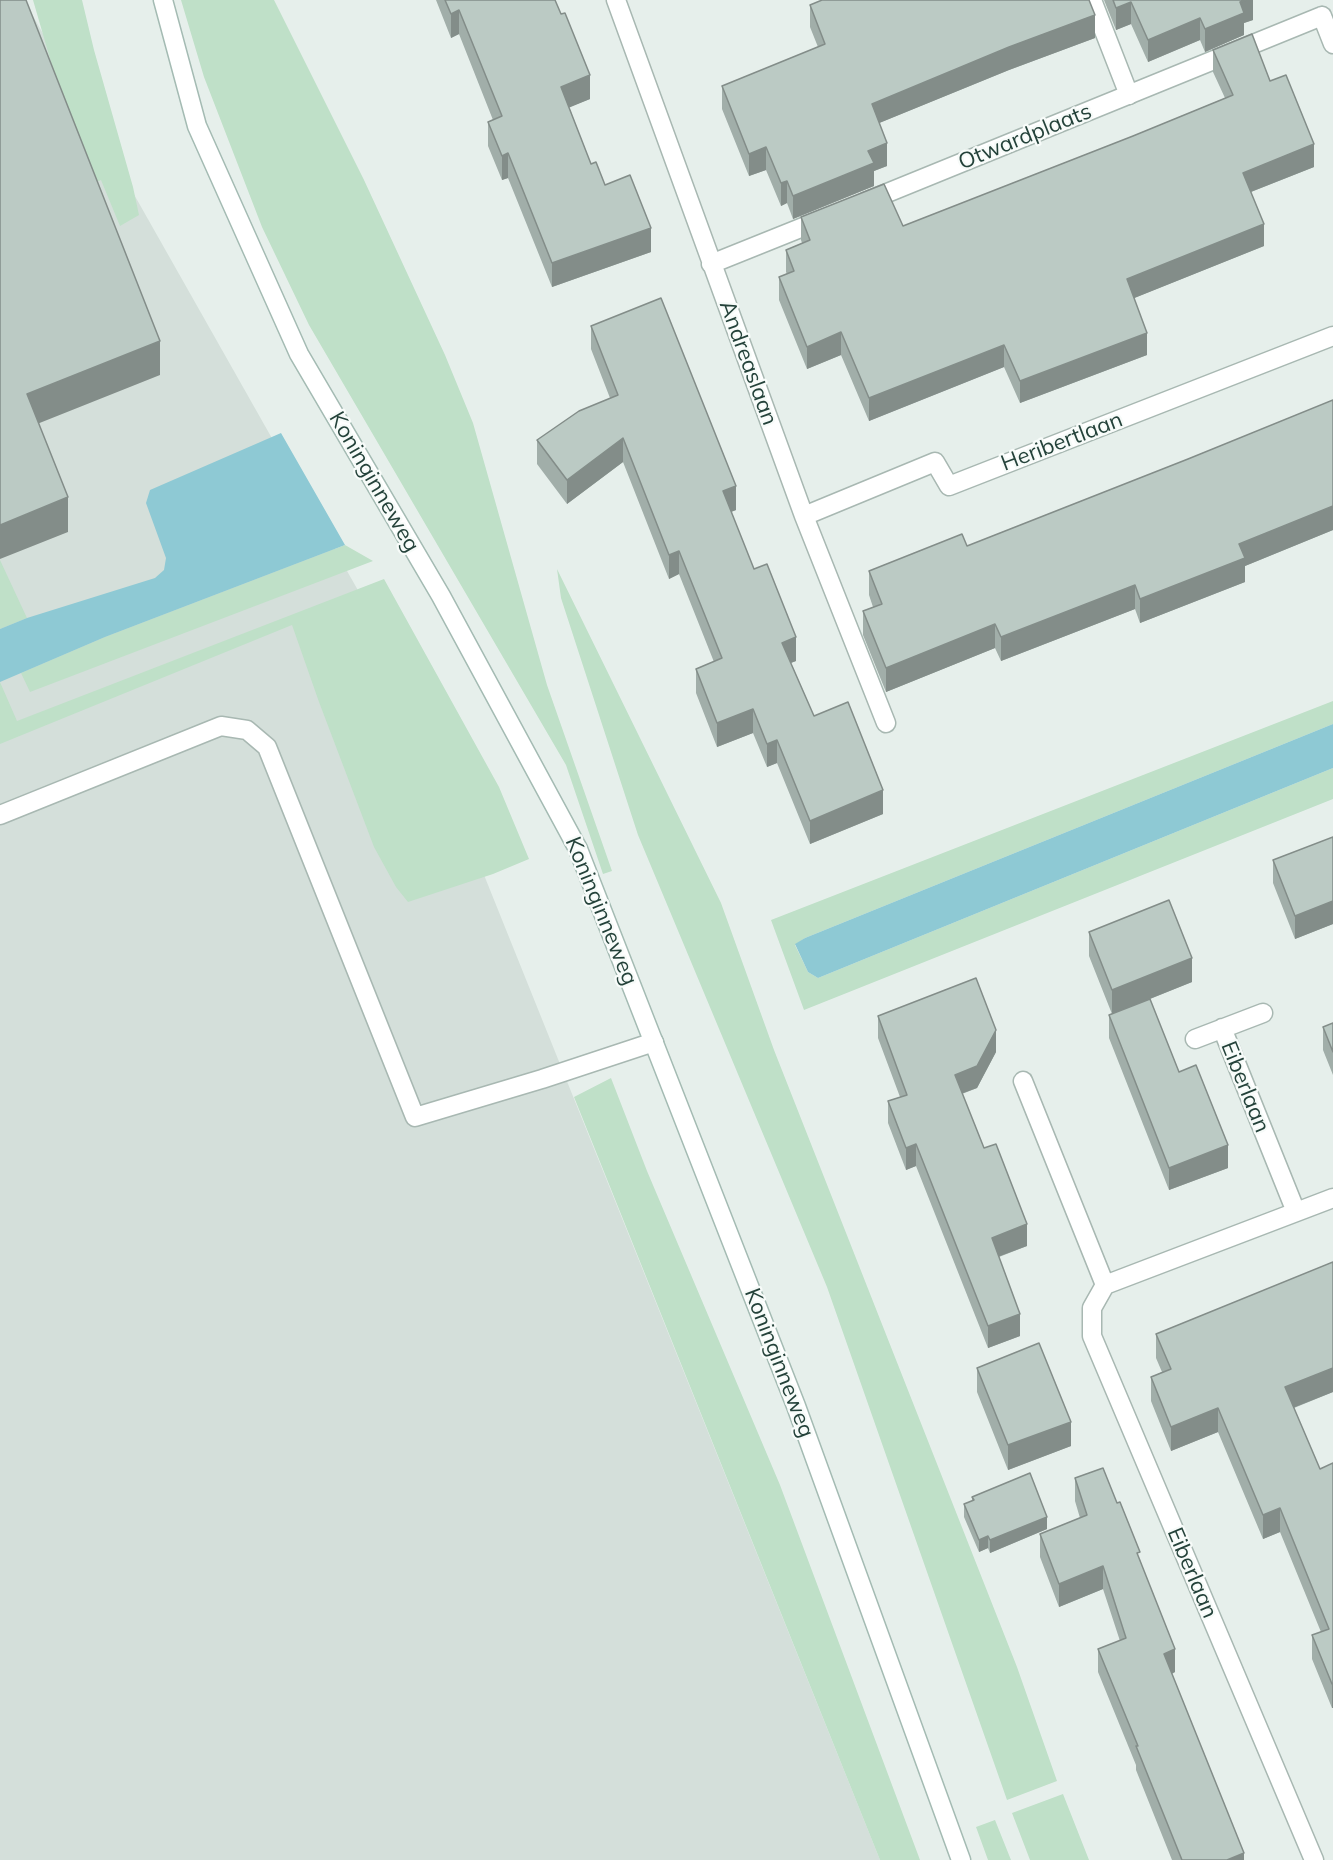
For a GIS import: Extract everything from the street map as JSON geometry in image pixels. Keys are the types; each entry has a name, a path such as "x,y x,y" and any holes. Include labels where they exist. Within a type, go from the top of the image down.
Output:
{"street":[{"name":"Koninginneweg","path":"163,0 197,126 299,354 441,596 578,849 796,1406 961,1860"},
{"name":"Andreaslaan","path":"616,0 804,516 886,723"},
{"path":"1092,0 1129,94"},
{"path":"1324,8 1333,44"},
{"name":"Otwardplaats","path":"711,264 1129,94 1324,8"},
{"name":"Heribertlaan","path":"804,516 935,462 949,486 1333,336"},
{"path":"0,814 220,726 247,730 267,747 415,1117 654,1042"},
{"name":"Eiberlaan","path":"1195,1039 1263,1013"},
{"name":"Eiberlaan","path":"1222,1028 1296,1212"},
{"path":"1023,1081 1105,1285 1333,1198"},
{"name":"Eiberlaan","path":"1105,1285 1092,1308 1092,1336 1314,1860"}],"shaded area":[{"path":"0,0 24,0 398,661 880,1860 0,1860"}],"green space":[{"path":"33,0 82,0 139,215 120,226 101,180 87,186"},
{"path":"181,0 274,0 364,180 445,355 473,423 547,685 612,871 603,874 566,765 309,325 262,227 204,77"},
{"path":"345,545 373,561 30,692 21,673 105,637"},
{"path":"0,560 27,618 0,629"},
{"path":"557,569 721,903 774,1050 1017,1667 1057,1781 1007,1800 827,1287 638,835 561,598"},
{"path":"384,579 499,787 529,859 493,874 408,902 396,887 374,847 292,625 0,744 0,682 17,721"},
{"path":"1333,701 1333,724 805,938 795,945 808,972 818,978 1333,768 1333,799 804,1010 771,920"},
{"path":"611,1078 647,1171 780,1485 920,1860 880,1860 574,1097"},
{"path":"1063,1794 1089,1860 1030,1860 1012,1813"},
{"path":"995,1820 1011,1860 988,1860 976,1827"}],"water":[{"path":"281,433 345,545 105,637 0,682 0,629 27,618 155,578 164,570 166,558 146,503 150,490"},
{"path":"1333,724 1333,768 818,978 808,972 795,944 805,938"}],"building":[{"path":"0,0 26,0 160,341 27,394 68,497 0,525"},
{"path":"445,0 555,0 561,14 565,13 590,75 561,87 591,164 596,162 605,185 630,175 651,228 552,263 508,153 502,156 488,122 502,116 459,10 451,14"},
{"path":"822,0 1089,0 1095,15 1009,47 872,104 887,143 868,151 874,163 793,196 787,181 781,183 766,147 749,154 722,86 825,44 810,5"},
{"path":"1113,0 1246,0 1240,2 1244,13 1205,29 1200,18 1148,40 1131,2 1116,8"},
{"path":"1252,34 1270,81 1286,75 1314,144 1243,173 1264,224 1127,279 1147,333 1020,381 1004,345 869,398 841,332 807,347 779,277 794,271 786,250 810,240 801,217 884,184 903,226 1133,136 1233,95 1213,50"},
{"path":"661,298 736,486 723,491 754,569 767,564 796,637 782,643 814,716 848,702 883,790 810,821 777,740 767,744 753,709 717,723 696,669 722,658 679,551 669,555 623,438 567,480 537,440 579,411 618,395 591,326"},
{"path":"1333,400 1333,506 1239,544 1245,558 1140,599 1135,585 1001,637 995,624 886,668 863,611 882,604 869,571 962,534 967,546"},
{"path":"1333,837 1333,901 1295,916 1273,860"},
{"path":"1169,900 1192,958 1112,990 1089,932"},
{"path":"976,978 996,1030 977,1066 955,1075 984,1148 996,1144 1027,1224 992,1238 1020,1314 988,1326 916,1144 906,1148 888,1101 907,1095 878,1016"},
{"path":"1150,999 1179,1072 1196,1065 1228,1145 1169,1168 1109,1015"},
{"path":"1333,1023 1333,1052 1323,1027"},
{"path":"1333,1262 1333,1368 1285,1387 1320,1469 1333,1463 1332,1684 1312,1635 1329,1629 1280,1508 1263,1515 1218,1408 1171,1427 1151,1377 1171,1369 1156,1334"},
{"path":"1039,1343 1071,1422 1008,1445 977,1368"},
{"path":"1103,1468 1117,1503 1120,1502 1140,1552 1137,1553 1175,1649 1164,1654 1244,1853 1227,1860 1182,1860 1098,1649 1126,1638 1103,1566 1059,1584 1040,1534 1087,1515 1075,1478"},
{"path":"1030,1473 1047,1517 990,1540 988,1536 979,1540 964,1504 974,1500 972,1497"}]}
